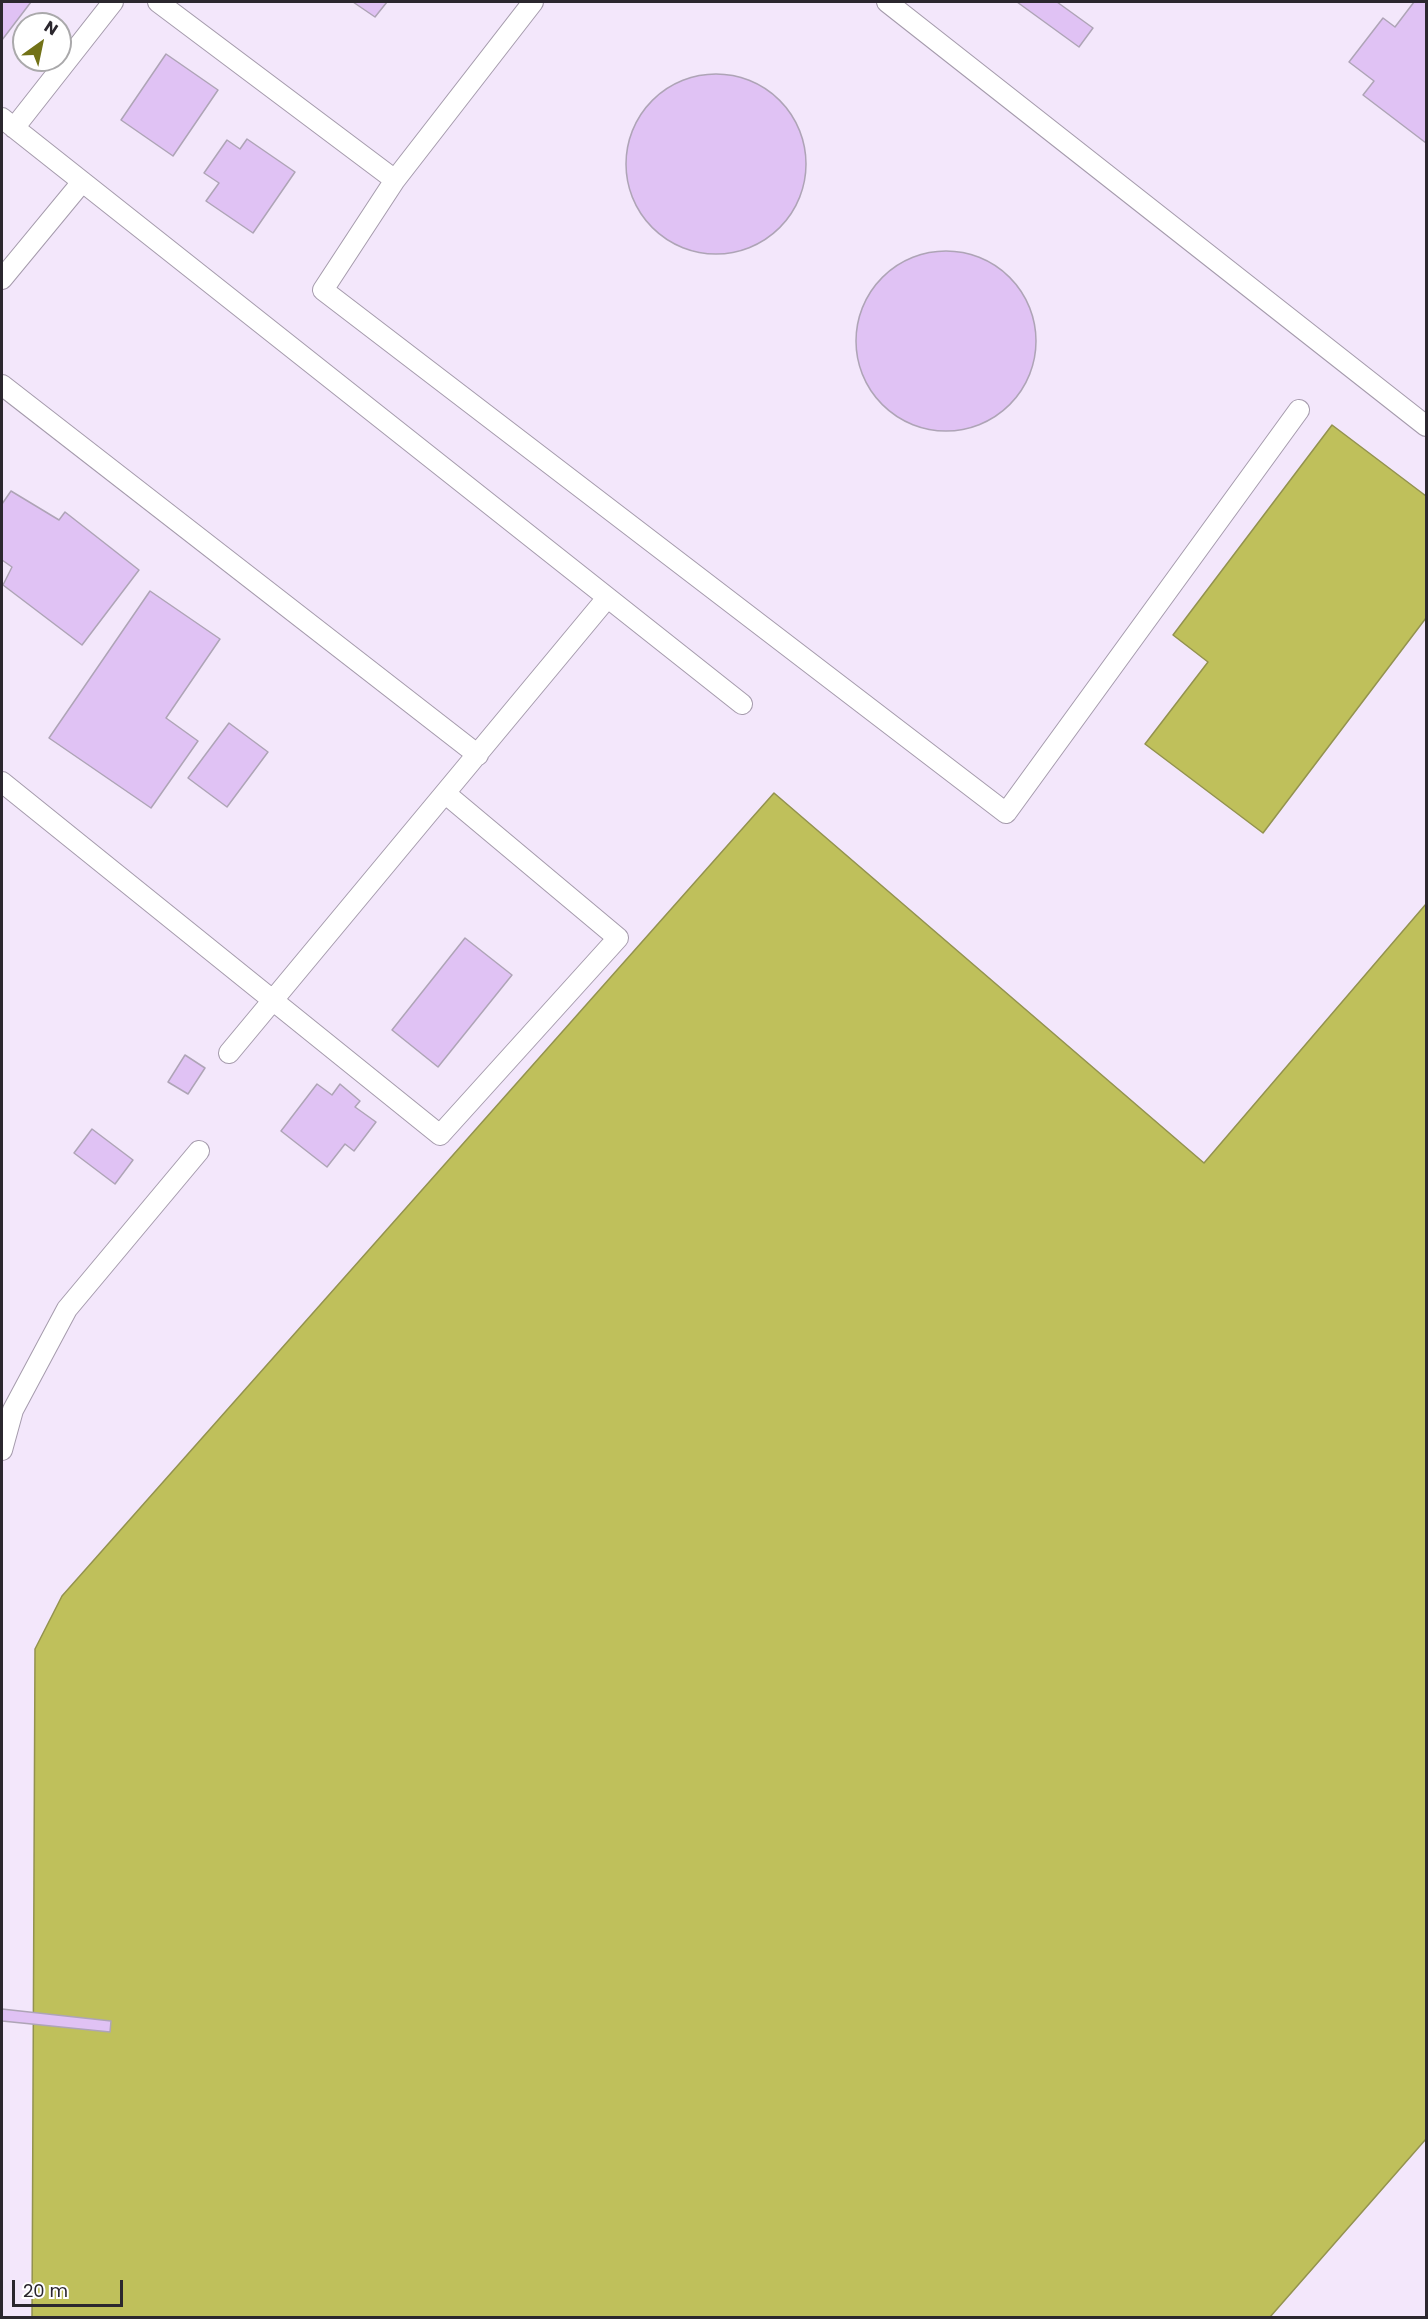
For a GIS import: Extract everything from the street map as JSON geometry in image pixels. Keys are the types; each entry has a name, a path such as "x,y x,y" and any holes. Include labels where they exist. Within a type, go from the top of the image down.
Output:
{"lane":[{"path":"113,2 8,123 742,704"},
{"path":"158,2 394,180"},
{"path":"533,2 394,180 323,290 1006,813 1299,410"},
{"path":"887,2 1426,426"},
{"path":"2,279 82,182"},
{"path":"2,385 478,755"},
{"path":"229,1053 607,598"},
{"path":"2,782 440,1135 618,938 446,794"},
{"path":"2,1450 8,1406 67,1309 199,1151"}],"shaded area":[{"path":"1332,425 1426,496 1426,618 1263,833 1145,744 1208,662 1173,635"},
{"path":"774,793 1204,1163 1426,904 1426,2139 1270,2317 32,2318 35,1649 62,1596"}],"building":[{"path":"2,2 31,2 23,12 12,12 12,27 2,40"},
{"path":"353,2 387,2 375,17"},
{"path":"1017,2 1057,2 1093,28 1079,47"},
{"path":"1414,2 1426,2 1426,143 1363,95 1374,81 1349,62 1383,18 1395,27"},
{"path":"166,54 218,90 173,156 121,120"},
{"path":"716,74 750,81 766,89 780,100 791,114 799,130 806,164 799,198 791,214 780,228 766,239 750,247 716,254 682,247 666,239 652,228 641,214 633,198 626,164 633,130 641,114 652,100 666,89 682,81"},
{"path":"247,139 295,172 253,233 206,201 219,183 204,173 227,140 240,149"},
{"path":"946,251 980,258 996,266 1010,277 1021,291 1029,307 1036,341 1029,375 1021,391 1010,405 996,416 980,424 946,431 912,424 896,416 882,405 871,391 863,375 856,341 863,307 871,291 882,277 896,266 912,258"},
{"path":"11,491 59,520 65,512 139,570 82,645 3,585 12,567 2,560 2,504"},
{"path":"150,591 220,639 166,718 198,741 151,808 49,738"},
{"path":"229,723 268,752 227,807 188,778"},
{"path":"465,938 512,975 438,1067 392,1030"},
{"path":"185,1055 205,1068 188,1094 168,1082"},
{"path":"317,1084 332,1095 340,1084 360,1101 355,1107 376,1122 354,1151 345,1144 327,1167 281,1131"},
{"path":"92,1129 133,1160 115,1184 74,1153"},
{"path":"2,2009 111,2021 110,2032 2,2021"}]}
